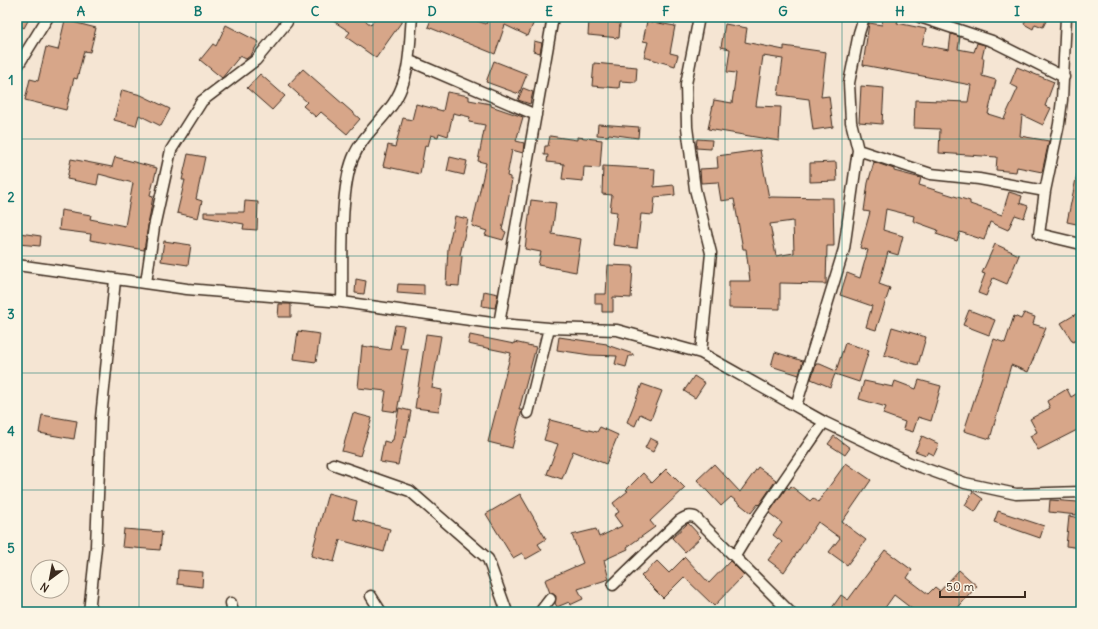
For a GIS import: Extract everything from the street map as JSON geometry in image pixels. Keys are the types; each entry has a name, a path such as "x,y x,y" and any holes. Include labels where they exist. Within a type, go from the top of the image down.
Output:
{"street":[{"path":"17,67 48,17"},
{"path":"146,284 154,227 171,150 202,101 256,60 286,22 287,17"},
{"path":"342,302 344,204 353,157 363,141 396,100 404,84 410,61 409,46 412,17"},
{"path":"499,324 552,17"},
{"path":"699,17 686,84 687,127 695,189 711,253 701,353"},
{"path":"796,406 844,249 858,150 851,122 849,84 859,33 864,17"},
{"path":"920,17 992,41 1064,77"},
{"path":"1066,17 1064,77 1059,124 1044,191 1039,234 1081,244"},
{"path":"410,61 536,115"},
{"path":"858,150 931,174 979,179 1044,191"},
{"path":"17,265 146,284 187,289 342,302 499,324 549,328 617,330 701,353 824,422 910,463 965,483 1016,494 1081,492"},
{"path":"90,612 96,547 101,418 115,280"},
{"path":"528,413 549,328"},
{"path":"735,556 824,422"},
{"path":"333,464 410,491 488,559 506,612"},
{"path":"613,585 686,516 695,517 790,612"},
{"path":"371,596 381,612"},
{"path":"540,612 550,599"}],"building":[{"path":"17,17 30,17 24,28 17,24"},
{"path":"327,17 361,17 371,25 376,17 405,17 376,58 346,37 350,32"},
{"path":"432,17 466,17 486,24 488,18 485,17 536,17 528,36 505,25 495,54 428,27"},
{"path":"883,17 899,17 897,23 926,29 922,45 949,50 951,34 960,37 958,49 974,52 977,43 985,45 982,58 984,58 982,76 996,80 988,114 1004,119 1018,88 1010,84 1017,67 1054,82 1045,106 1051,108 1043,125 1022,115 1020,136 1049,141 1042,172 1017,167 1016,172 996,170 997,157 939,153 940,129 914,128 915,100 968,102 971,85 863,65 869,23 882,25"},
{"path":"1021,17 1048,17 1043,27 1035,24 1033,29 1024,24 1026,19"},
{"path":"65,20 96,28 90,52 84,51 77,79 74,78 66,110 25,100 30,79 38,81 46,47 58,50"},
{"path":"589,20 620,23 619,38 588,35"},
{"path":"647,21 675,26 670,53 678,55 675,66 644,57 648,42 643,41"},
{"path":"725,24 747,28 745,42 784,50 784,46 826,52 821,97 829,96 833,127 813,130 809,99 778,95 783,59 763,56 756,106 781,107 779,141 708,129 714,100 732,103 736,73 727,72 730,49 721,47"},
{"path":"226,25 259,42 251,55 246,59 240,56 222,78 200,60 213,44 216,46"},
{"path":"534,41 542,43 540,53 533,51"},
{"path":"494,61 527,74 519,94 486,82"},
{"path":"594,63 637,67 636,82 620,81 619,88 592,86"},
{"path":"303,69 360,119 347,134 321,112 316,117 303,106 307,102 288,85"},
{"path":"260,74 285,96 272,110 247,88"},
{"path":"861,86 884,88 882,124 859,122"},
{"path":"523,88 533,92 530,104 518,100"},
{"path":"122,90 141,95 170,109 161,126 139,115 136,126 114,120"},
{"path":"447,92 469,96 469,100 491,104 491,106 523,117 516,141 524,143 523,153 512,150 507,176 510,177 510,180 512,180 502,230 506,232 503,240 485,235 487,231 472,226 486,163 478,161 485,125 469,122 470,117 453,113 448,136 439,133 438,137 431,135 428,146 425,145 420,174 383,166 388,145 395,147 403,118 412,120 416,104 443,111"},
{"path":"598,124 639,127 638,138 609,134 608,136 597,135"},
{"path":"550,136 577,140 577,137 602,140 600,168 584,167 583,181 562,179 564,164 547,162 548,155 544,155 545,146 548,146"},
{"path":"697,139 712,140 711,149 696,148"},
{"path":"760,150 769,198 833,198 834,246 827,246 826,284 780,283 780,309 729,308 729,281 750,281 746,249 743,249 734,199 721,201 718,182 701,183 700,169 718,168 717,156","holes":["793,221 794,253 776,256 770,224"]},
{"path":"188,154 205,157 196,199 202,201 198,218 177,213 185,180 182,180"},
{"path":"115,157 157,168 150,195 153,196 144,250 90,240 91,234 59,230 61,210 91,215 90,219 125,226 133,183 99,174 97,185 67,179 71,159 112,167"},
{"path":"450,157 467,161 464,175 447,171"},
{"path":"836,162 837,181 810,182 810,163"},
{"path":"874,162 894,169 894,171 921,178 919,185 970,201 970,204 1002,215 1009,192 1022,196 1020,203 1028,206 1024,218 1015,215 1008,230 990,222 984,240 960,232 957,241 936,234 938,230 913,221 914,216 886,209 883,230 903,236 898,255 888,252 879,284 890,288 876,330 866,327 872,306 840,295 847,273 860,278 868,250 860,248 870,212 864,211 868,183"},
{"path":"603,166 655,169 654,187 674,185 675,195 655,197 653,215 641,214 637,248 613,245 617,212 610,211 612,195 602,194"},
{"path":"1077,174 1081,174 1081,225 1067,222"},
{"path":"531,200 556,203 552,234 581,239 576,272 538,265 541,252 525,249"},
{"path":"245,201 258,202 257,230 243,229 244,224 204,217 204,212 244,212"},
{"path":"455,216 468,219 460,255 462,256 459,286 446,285 448,248"},
{"path":"19,233 41,236 40,246 18,244"},
{"path":"164,241 191,245 188,265 161,261"},
{"path":"995,244 1019,255 1007,284 993,278 986,296 978,293 985,274 982,273"},
{"path":"608,265 633,266 631,298 613,297 613,312 602,312 602,304 595,304 595,294 606,294"},
{"path":"356,279 366,281 364,294 355,293"},
{"path":"398,284 424,285 424,295 397,293"},
{"path":"484,291 498,294 495,308 482,306"},
{"path":"279,304 291,304 291,317 278,317"},
{"path":"969,310 995,320 989,335 963,325"},
{"path":"1081,311 1081,337 1073,342 1061,323"},
{"path":"1024,313 1035,317 1033,324 1046,328 1028,372 1011,365 990,439 964,431 994,339 1005,343 1014,316 1021,319"},
{"path":"395,325 404,326 400,348 408,349 397,412 383,410 386,391 358,388 362,346 390,350"},
{"path":"892,327 926,337 918,365 884,355"},
{"path":"298,331 320,334 316,362 294,359"},
{"path":"426,334 441,336 432,388 442,390 439,411 415,408"},
{"path":"470,335 536,347 519,410 522,410 512,448 488,442 511,353 468,344"},
{"path":"559,337 607,344 633,354 633,356 629,356 626,367 615,364 617,356 590,355 557,350"},
{"path":"845,343 869,350 859,382 835,374 830,387 811,379 816,364 820,364 836,371"},
{"path":"775,352 803,361 799,375 771,366"},
{"path":"694,376 705,383 695,398 684,391"},
{"path":"919,380 941,386 931,421 918,417 913,432 903,429 905,422 883,414 886,407 859,399 864,381 893,387 895,381 916,389"},
{"path":"642,384 662,391 651,419 640,414 635,426 627,422"},
{"path":"1067,389 1071,397 1081,391 1081,428 1038,450 1030,436 1037,432 1030,419 1050,408 1047,401"},
{"path":"399,408 411,411 406,438 404,437 398,465 380,462 384,441 391,443 393,440"},
{"path":"353,413 372,418 360,456 342,451"},
{"path":"42,415 77,421 74,439 39,433"},
{"path":"550,420 597,432 600,427 618,435 606,464 573,451 562,479 547,474 558,444 544,440"},
{"path":"834,436 850,448 845,455 828,444"},
{"path":"922,436 939,444 934,455 928,452 926,455 915,451"},
{"path":"650,438 658,442 653,452 645,448"},
{"path":"846,463 871,480 842,522 866,540 847,565 829,552 840,538 818,522 784,572 768,560 782,542 773,535 782,523 769,513 787,487 789,489 791,486 810,501 813,498 818,502"},
{"path":"714,464 740,492 758,467 776,480 759,505 758,504 751,513 731,497 721,506 697,480"},
{"path":"666,469 685,488 650,521 655,527 627,547 628,549 604,560 609,579 578,589 583,599 570,605 569,602 557,607 555,603 556,596 550,593 545,580 583,563 572,535 596,529 599,537 622,526 614,515 619,512 613,503 628,491 626,490 643,473 652,483"},
{"path":"973,492 983,499 975,512 965,505"},
{"path":"328,493 357,501 353,519 390,529 384,552 340,540 334,562 311,556"},
{"path":"520,494 546,539 538,544 542,550 526,559 522,553 513,558 486,514"},
{"path":"1050,500 1078,502 1077,515 1049,512"},
{"path":"998,511 1044,526 1040,538 994,522"},
{"path":"1069,516 1081,518 1081,548 1066,546"},
{"path":"688,523 701,537 685,552 672,538"},
{"path":"124,529 162,532 160,550 122,547"},
{"path":"885,550 912,570 907,578 928,594 935,587 940,591 959,570 977,586 954,612 916,612 894,595 882,612 829,612 841,595 848,600"},
{"path":"685,557 709,583 730,561 744,575 714,606 684,577 663,598 641,576 657,561 669,573"},
{"path":"178,570 203,572 202,587 177,584"}]}
